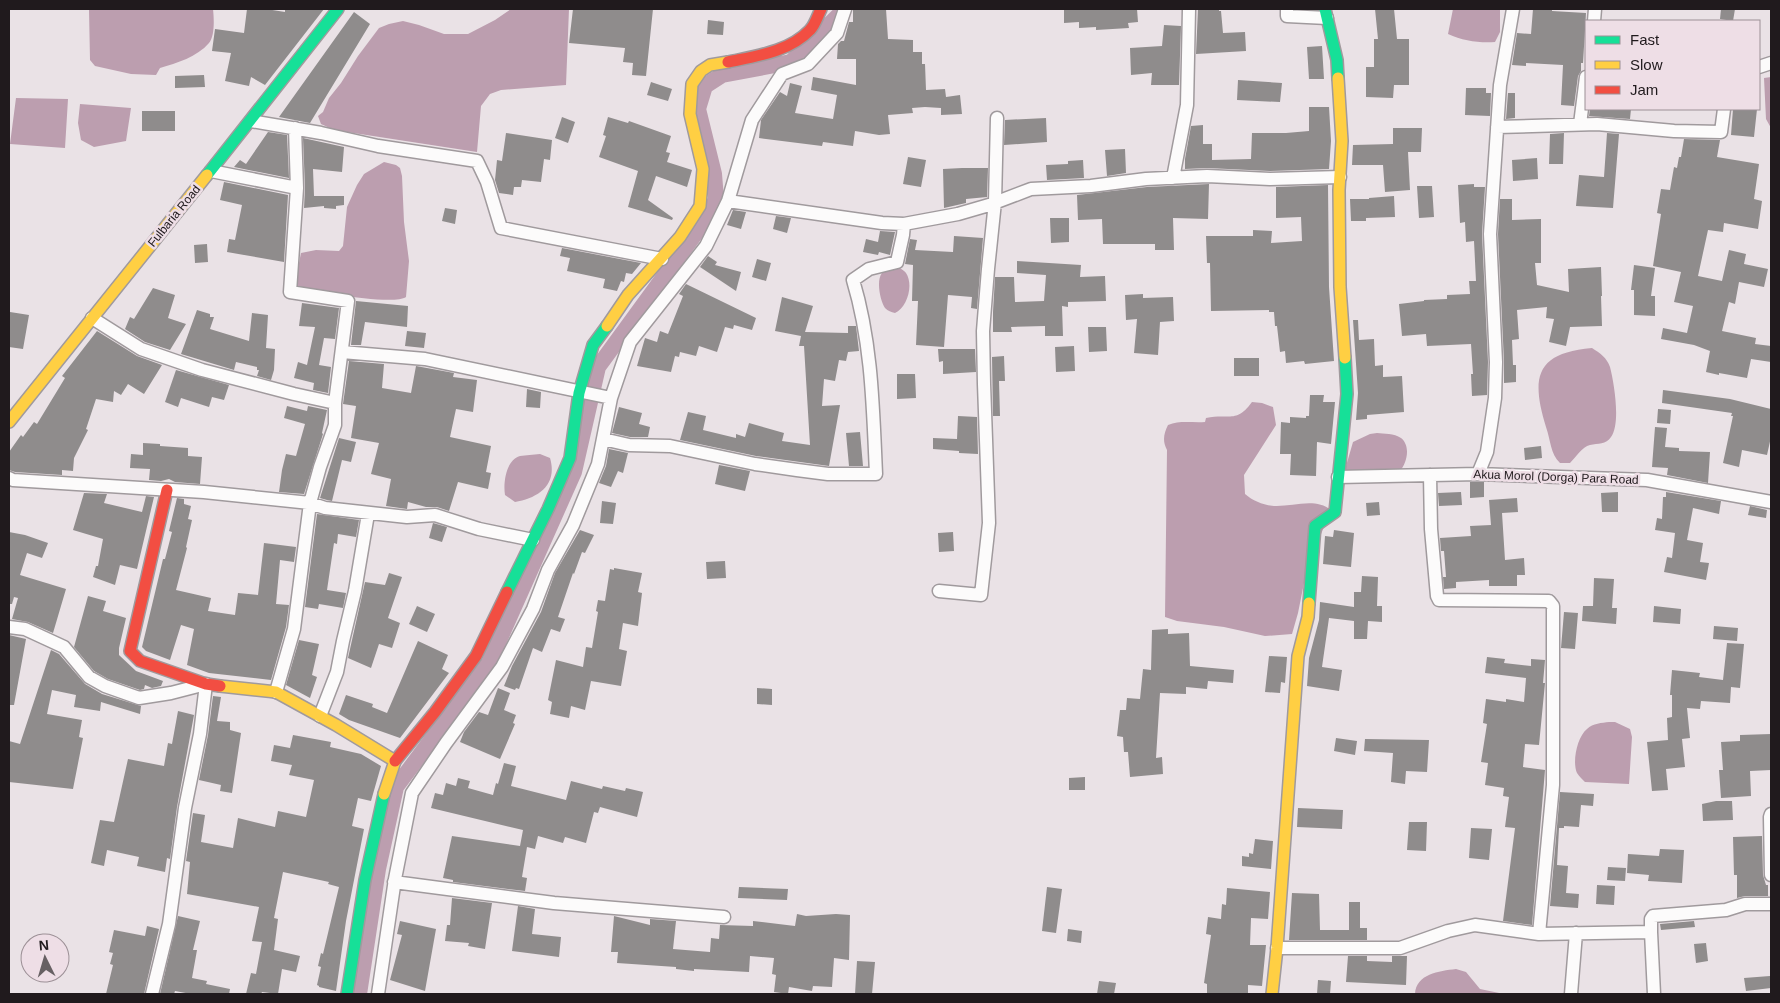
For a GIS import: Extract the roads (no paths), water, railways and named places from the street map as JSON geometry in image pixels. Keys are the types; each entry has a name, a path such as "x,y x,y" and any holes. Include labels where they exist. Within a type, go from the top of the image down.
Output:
{"street":[{"name":"Fulbaria Road","path":"9,422 251,121 338,9"},
{"path":"347,994 352,948 370,854 384,791 395,761 435,712 476,656 548,509 570,458 580,391 593,345 628,295 680,237 700,206 703,170 690,114 692,84 701,71 710,65 758,56 789,46 812,29 821,9"},
{"path":"378,994 394,882 412,793 502,666 532,609 548,570 573,525 598,464 611,398 630,342 706,246 728,201 752,120 782,74 808,64 837,34 845,9"},
{"path":"1173,178 1187,106 1189,9"},
{"path":"1272,994 1298,656 1308,617 1315,526 1335,512 1347,394 1340,287 1340,177 1342,141 1337,60 1326,13 1287,16 1287,9"},
{"path":"1478,474 1487,452 1495,398 1490,234 1500,85 1513,9"},
{"path":"1580,124 1585,85"},
{"path":"1497,127 1580,124 1674,131 1721,132 1724,110"},
{"path":"939,591 981,595 989,523 983,331 996,202 997,118"},
{"path":"251,121 295,128 378,146 477,161 487,182 501,228 662,259"},
{"path":"276,692 294,629 310,503 320,467 336,426 335,403 348,301 290,292 297,188 295,128"},
{"path":"211,171 297,188"},
{"path":"728,201 882,223 904,224 958,214 1031,189 1208,176 1270,179 1340,177"},
{"path":"603,439 629,445 670,446 755,464 828,474 876,474 866,330 853,280 869,269 897,262 904,224"},
{"path":"92,318 141,349 202,370 335,403"},
{"path":"342,352 424,359 611,398"},
{"name":"Akua Morol (Dorga) Para Road","path":"1338,477 1478,474 1647,480 1771,502"},
{"path":"1430,475 1431,529 1436,596 1439,600 1549,600 1553,606 1553,785 1539,934"},
{"path":"9,478 13,480 167,490 310,503 325,508 368,514 407,517 435,515 479,529 533,540"},
{"path":"167,490 130,651 140,661 206,684 276,692 395,761"},
{"path":"320,716 337,672 356,591 368,514"},
{"path":"9,627 26,629 64,647 89,677 105,686 139,698 171,693 206,684"},
{"path":"152,994 169,924 185,808 200,734 206,684"},
{"path":"1771,814 1771,874"},
{"path":"394,882 554,903 724,917"},
{"path":"1654,994 1651,932 1651,919 1653,916 1726,910 1745,904 1771,904"},
{"path":"1277,948 1400,948 1448,931 1475,925 1539,934 1651,932"},
{"path":"1571,994 1576,933"}],"waterway":[{"path":"359,994 378,869 396,787 489,663 574,472 598,367 709,215 716,199 714,174 698,109 705,86 722,75 791,62 840,14 841,9"}]}
